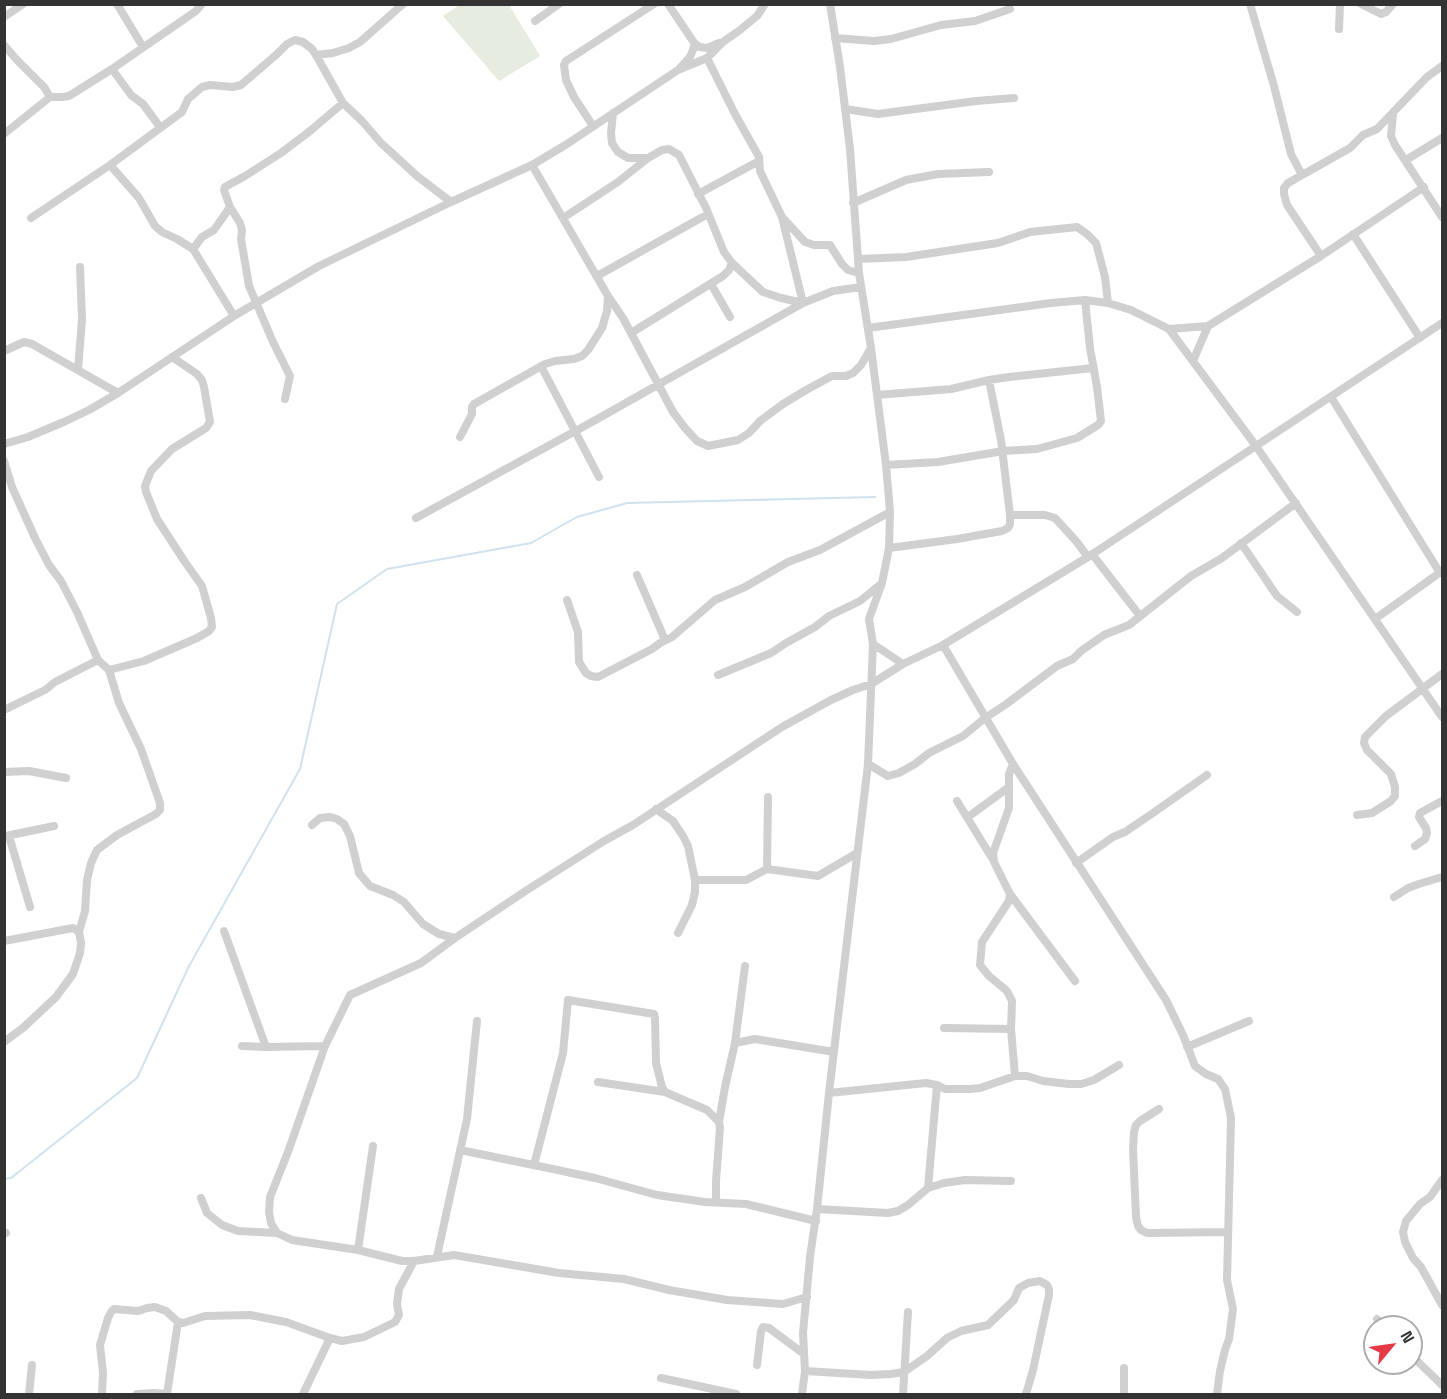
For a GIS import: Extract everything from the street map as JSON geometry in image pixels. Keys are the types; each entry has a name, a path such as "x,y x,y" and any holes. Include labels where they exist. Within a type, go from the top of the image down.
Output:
{"street":[{"path":"4,17 23,4"},
{"path":"117,4 144,47"},
{"path":"4,134 50,97 69,96 144,47 196,11 202,4"},
{"path":"316,55 333,53 360,42 403,4"},
{"path":"535,21 560,4"},
{"path":"593,126 566,80 564,65 566,61 654,4"},
{"path":"668,4 695,44 707,48 723,42"},
{"path":"4,444 66,421 118,393 234,316 319,266 532,165 678,70 707,58 723,42 757,16 765,4"},
{"path":"802,1395 810,1257 868,764 873,645 869,619 882,583 889,548 890,512 871,348 859,273 850,149 830,4"},
{"path":"1250,4 1291,154 1302,175"},
{"path":"1339,29 1340,4"},
{"path":"1361,4 1381,14 1393,4"},
{"path":"836,38 874,41 891,39 941,25 975,21 1010,9"},
{"path":"31,218 110,165 182,112 188,99 202,87 241,85 286,44 295,40 303,42 316,55 343,103 400,161 451,202"},
{"path":"678,70 690,57 695,44"},
{"path":"4,45 45,87 50,97"},
{"path":"707,58 755,150 760,171 782,217 803,303"},
{"path":"1321,256 1287,204 1284,188 1288,183 1350,148 1363,135 1377,129 1427,77 1443,66"},
{"path":"112,69 131,95 143,104 160,127"},
{"path":"845,109 878,114 1014,98"},
{"path":"285,399 290,376 249,286 241,239 242,230 224,195 224,190 225,187 281,153 343,103"},
{"path":"613,113 612,143 618,152 628,158 648,158"},
{"path":"1393,114 1391,136 1395,145 1443,217"},
{"path":"1377,129 1391,136"},
{"path":"1406,160 1443,138"},
{"path":"563,218 618,183 648,158 662,150 669,149 679,155 724,252 732,263 763,292 803,303"},
{"path":"698,194 759,160"},
{"path":"110,165 139,198 155,226 193,249 234,316"},
{"path":"532,165 620,313 658,385 685,428 697,441 708,446 738,440 768,415 806,390 832,376 846,376 853,373 861,365 871,348"},
{"path":"853,203 906,180 938,174 989,172"},
{"path":"1169,329 1208,326 1321,256 1424,187"},
{"path":"193,249 202,237 214,230 230,207"},
{"path":"597,276 708,214"},
{"path":"782,217 805,242 814,245 830,245 848,270 859,273"},
{"path":"858,259 906,257 998,243 1029,232 1077,227 1096,243 1106,277 1108,303"},
{"path":"1353,234 1420,338"},
{"path":"631,333 723,276 732,263"},
{"path":"78,370 82,319 80,267"},
{"path":"711,284 730,317"},
{"path":"416,518 803,303 833,291 861,287"},
{"path":"460,437 472,414 474,404 541,366 555,360 582,356 602,328 608,296"},
{"path":"886,465 938,462 1003,450 1037,449 1077,438 1098,426 1101,421 1085,300"},
{"path":"868,328 1085,300 1108,303 1131,310 1169,329 1257,446 1443,717"},
{"path":"278,1233 271,1224 270,1197 325,1046 350,995 421,963 570,862 633,825 782,727 831,700 871,684 903,664 943,645 1090,556 1443,323"},
{"path":"1193,360 1208,326"},
{"path":"4,351 24,342 32,344 118,393"},
{"path":"109,670 144,661 197,638 212,627 202,586 157,519 145,486 152,471 172,449 206,428 210,422 202,380 172,357"},
{"path":"541,366 599,477"},
{"path":"877,395 951,389 1029,374 1093,368"},
{"path":"889,548 957,539 1008,528 1010,515 1003,450 989,380"},
{"path":"1330,397 1441,572 1375,619"},
{"path":"4,461 23,513 49,565 72,602 98,660 109,670 119,703 141,749 160,803 160,810 117,835 97,850 87,880 85,911 79,932 80,953 74,974 56,998 24,1028 4,1042"},
{"path":"868,764 888,776 899,773 929,753 963,736 1057,666 1073,659 1104,635 1129,625 1191,576 1221,558 1296,503"},
{"path":"567,600 578,632 579,662 586,673 598,677 672,637 716,600 745,587 788,562 820,550 890,512"},
{"path":"1010,515 1045,515 1055,518 1140,616"},
{"path":"1241,543 1277,596 1297,612"},
{"path":"637,575 665,640"},
{"path":"718,675 771,653 829,616 860,601 882,583"},
{"path":"873,645 903,664"},
{"path":"943,645 1013,764 1166,1000 1195,1066 1218,1079 1225,1089 1231,1118 1227,1280 1233,1309 1217,1395"},
{"path":"4,710 98,660"},
{"path":"1357,815 1372,813 1395,796 1391,774 1367,750 1364,743 1365,737 1386,716 1443,674"},
{"path":"994,862 993,853 1009,808 1009,774 1013,764"},
{"path":"4,772 28,771 66,778"},
{"path":"1076,863 1207,775"},
{"path":"968,817 1009,787"},
{"path":"767,869 768,797"},
{"path":"957,801 994,862 1010,894 1075,981"},
{"path":"1415,846 1425,839 1427,833 1419,817 1420,813 1443,801"},
{"path":"656,809 673,820 683,836 688,846 695,880 696,892 692,905 678,933"},
{"path":"312,825 320,818 330,817 344,824 350,836 359,873 370,886 404,902 423,924 439,934 455,938"},
{"path":"30,907 7,836 54,826"},
{"path":"695,880 746,880 767,869 818,876 857,853"},
{"path":"1394,897 1408,888 1443,877"},
{"path":"1010,894 1009,901 982,942 980,965 1007,991 1012,1001 1011,1029 1015,1076"},
{"path":"4,941 73,928 79,932"},
{"path":"224,930 266,1047"},
{"path":"716,1202 719,1122 735,1043 745,966"},
{"path":"534,1165 563,1053 568,1000 654,1014 656,1063 665,1092"},
{"path":"437,1256 467,1119 477,1021"},
{"path":"1187,1047 1249,1021"},
{"path":"944,1028 1011,1029"},
{"path":"735,1043 755,1039 834,1052"},
{"path":"242,1046 325,1046"},
{"path":"829,1093 926,1083 945,1089 970,1089 980,1088 1015,1076 1081,1084 1094,1080 1119,1065"},
{"path":"598,1083 665,1092 707,1110 719,1122"},
{"path":"928,1188 937,1085"},
{"path":"1159,1109 1136,1125 1134,1132 1132,1149 1138,1226 1147,1233 1228,1232"},
{"path":"358,1250 373,1146"},
{"path":"460,1150 595,1178 657,1195 705,1202 746,1204 816,1221"},
{"path":"817,1209 888,1213 898,1211 908,1205 928,1188 944,1183 965,1180 1011,1181"},
{"path":"1443,1180 1406,1221 1403,1232 1404,1242 1443,1305"},
{"path":"201,1198 207,1214 222,1225 238,1231 278,1233 292,1239 358,1250 402,1261 454,1255 559,1273 624,1279 727,1300 783,1304 807,1297"},
{"path":"102,1395 103,1373 100,1345 114,1309 138,1311 155,1308 166,1311 178,1322 183,1323 205,1316 250,1315 286,1322 342,1341 364,1337 395,1322 399,1315 397,1304 399,1289 414,1261"},
{"path":"805,1371 871,1375 904,1371 927,1356 947,1338 961,1331 988,1325 1014,1300 1019,1288 1028,1283 1040,1281 1047,1285 1049,1295 1026,1395"},
{"path":"903,1395 908,1312"},
{"path":"137,1395 154,1393 166,1395 178,1322"},
{"path":"757,1365 763,1327 769,1328 804,1354"},
{"path":"303,1395 330,1338"},
{"path":"29,1395 32,1365"},
{"path":"1423,1366 1443,1385"},
{"path":"1124,1368 1124,1395"},
{"path":"661,1378 736,1395"}],"shaded area":[{"path":"461,4 509,5 540,56 499,81 443,16"}],"waterway":[{"path":"4,1179 11,1178 137,1078 189,966 300,769 337,604 387,569 531,543 577,517 627,503 875,497"}]}
